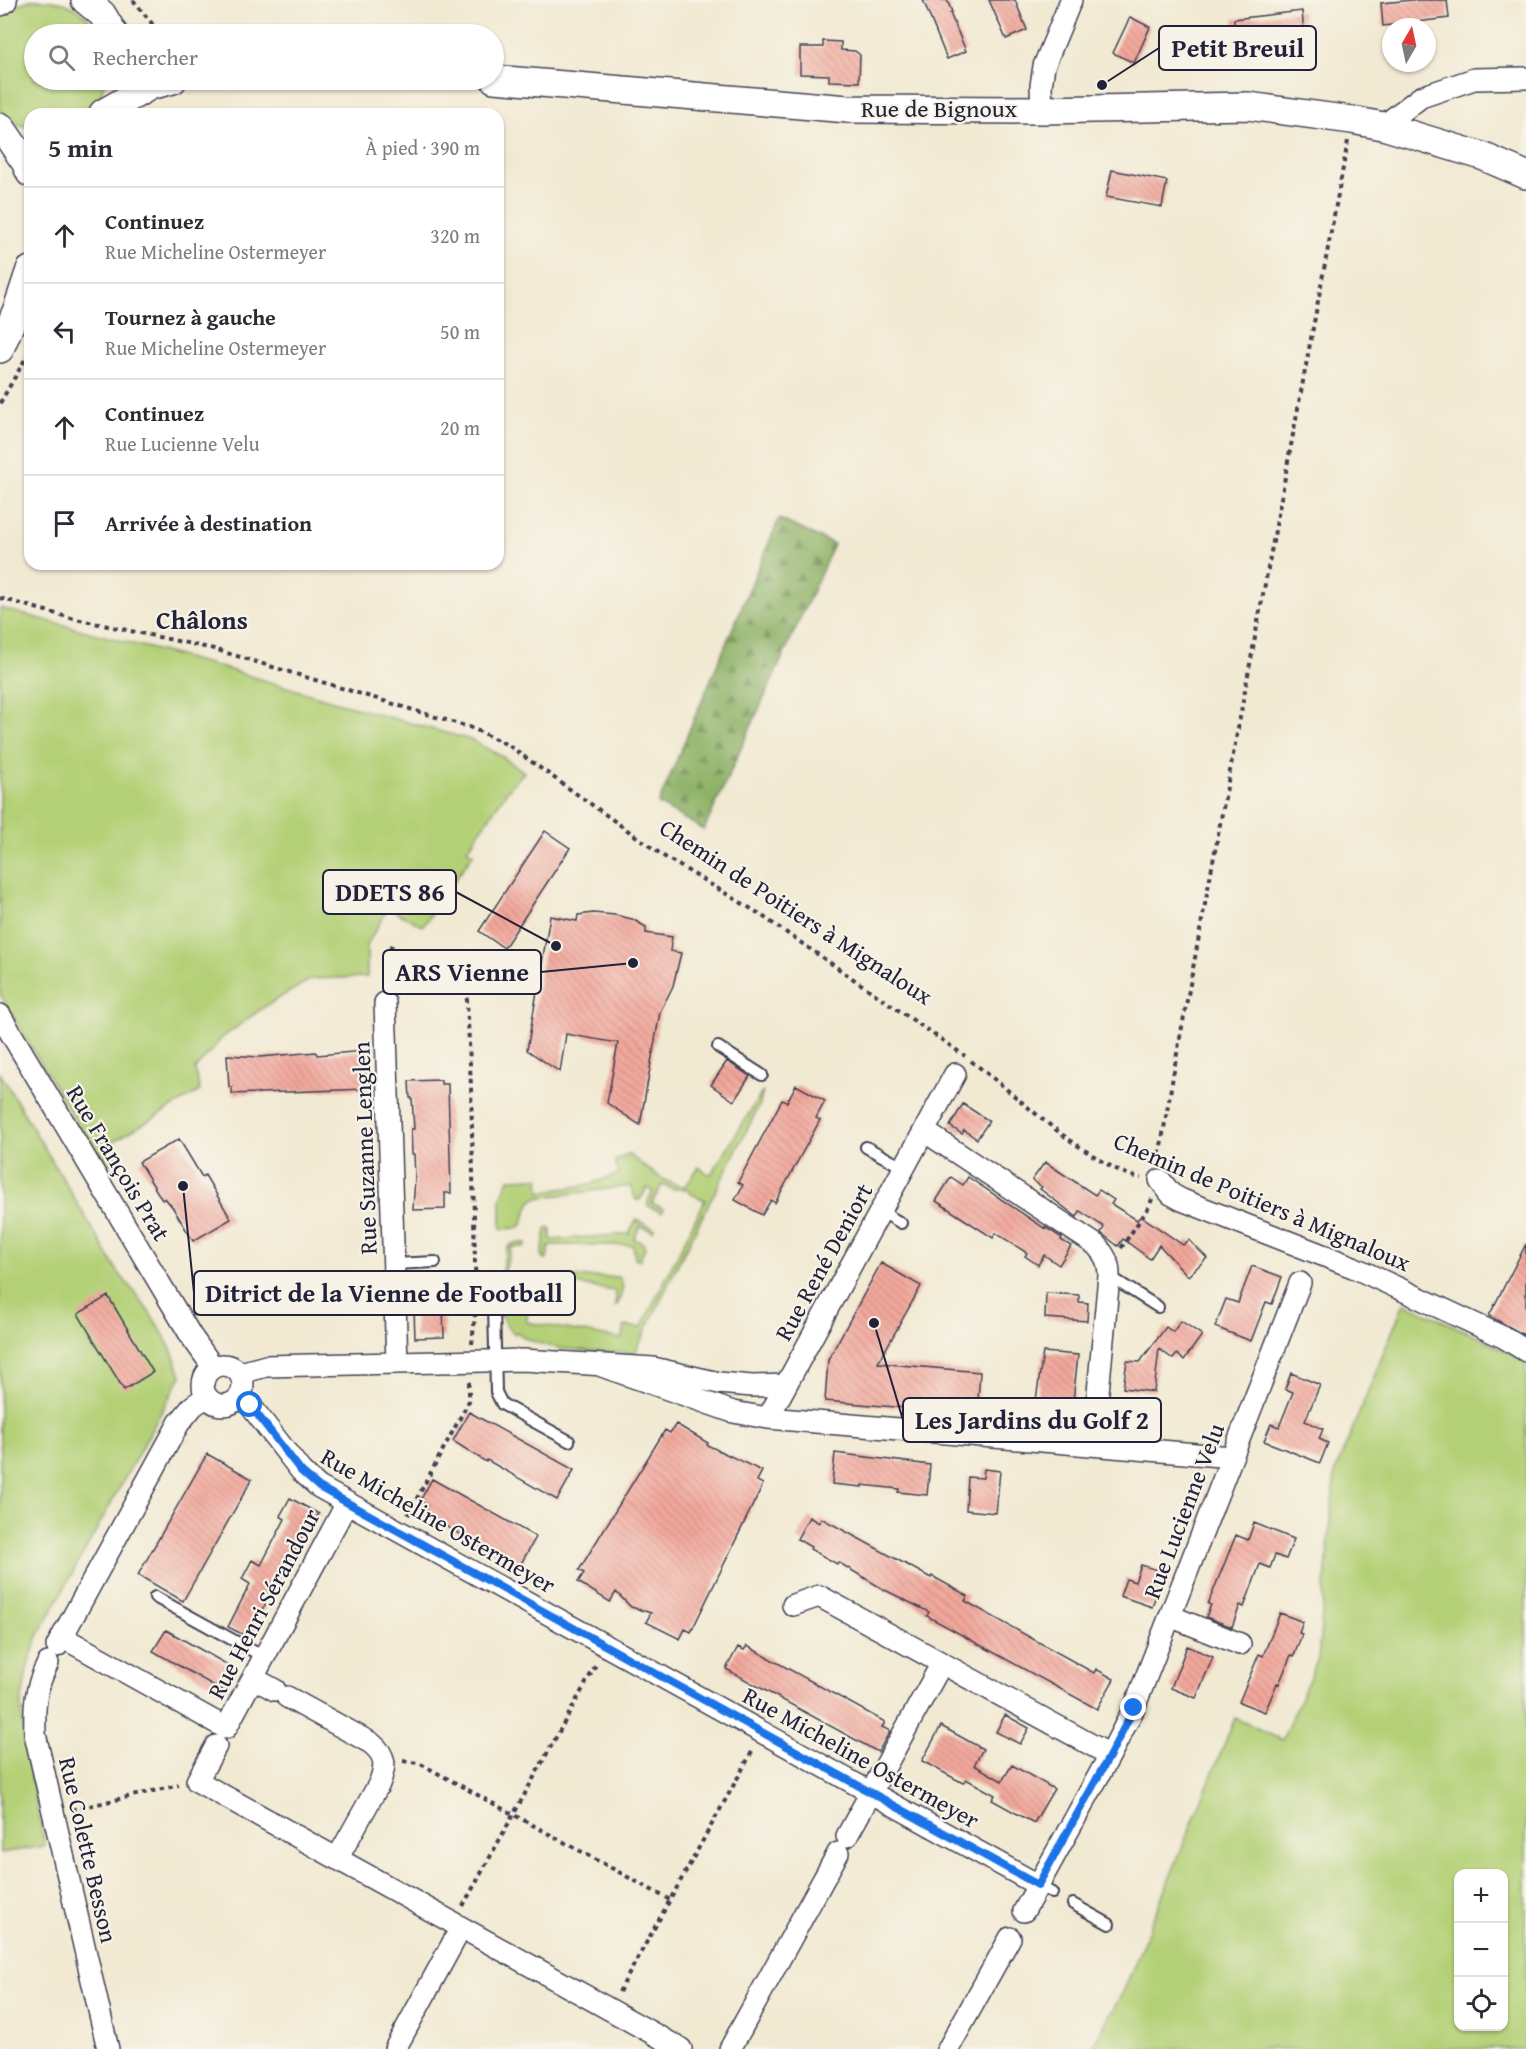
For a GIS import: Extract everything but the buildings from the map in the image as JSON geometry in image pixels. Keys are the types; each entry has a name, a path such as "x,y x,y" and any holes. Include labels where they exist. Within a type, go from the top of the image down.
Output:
{"street":[{"path":"85,0 102,14 108,24"},
{"path":"1042,110 1041,86 1044,66 1071,0"},
{"path":"1383,126 1421,97 1453,86 1474,79 1526,78"},
{"name":"Rue de Bignoux","path":"504,81 848,109 1042,110 1248,106 1383,126 1482,156 1526,174"},
{"path":"105,108 116,90"},
{"path":"110,108 140,90"},
{"path":"1,127 24,137"},
{"path":"1,127 24,161"},
{"path":"0,348 24,288"},
{"name":"Rue Suzanne Lenglen","path":"386,1002 398,1363"},
{"name":"Rue François Prat","path":"0,1016 191,1336 213,1367"},
{"name":"Rue René Deniort","path":"768,1418 955,1074"},
{"path":"924,1131 1096,1245 1105,1254 1109,1271 1094,1445"},
{"name":"Chemin de Poitiers à Mignaloux","path":"1160,1180 1171,1194 1182,1200 1353,1267 1505,1338 1526,1351"},
{"name":"Rue Lucienne Velu","path":"1110,1755 1134,1708 1300,1283"},
{"path":"240,1373 266,1366 523,1360 653,1368 719,1383 752,1386 786,1385"},
{"path":"599,1365 733,1412 768,1418 1232,1457"},
{"path":"231,1366 240,1373 244,1385 236,1402 223,1406 211,1402 206,1397 203,1391 204,1377 213,1367 231,1366"},
{"name":"Rue Colette Besson","path":"108,2049 35,1734 34,1706 39,1680 179,1423 193,1406 206,1397"},
{"name":"Rue Micheline Ostermeyer","path":"240,1397 250,1405 301,1471 319,1487 1045,1889"},
{"name":"Rue Henri Sérandour","path":"197,1781 347,1503"},
{"path":"793,1605 819,1596 1110,1755 1045,1889 1024,1911"},
{"path":"1170,1616 1240,1644"},
{"path":"56,1649 221,1737"},
{"path":"730,2049 942,1663"},
{"path":"253,1678 379,1749 384,1772 337,1859"},
{"path":"197,1781 681,2049"},
{"path":"395,2049 456,1925"},
{"path":"948,2049 1010,1938"}],"lane":[{"path":"718,1047 762,1075"},
{"path":"866,1147 904,1168"},
{"path":"880,1211 901,1223"},
{"path":"394,1264 435,1262"},
{"path":"1109,1271 1158,1307"},
{"path":"494,1306 496,1392 502,1404 569,1441"},
{"path":"155,1597 264,1658"},
{"path":"1073,1904 1109,1924"}],"path":[{"path":"133,0 152,24"},
{"path":"1109,1271 1149,1207 1160,1180 1159,1153 1352,120"},
{"path":"0,403 24,361"},
{"name":"Chemin de Poitiers à Mignaloux","path":"0,598 71,618 214,649 472,728 508,745 665,857 755,911 942,1039 990,1075 1041,1120 1073,1144 1112,1167 1136,1177 1160,1180"},
{"path":"389,945 446,967 464,986 467,1000 471,1086 476,1306 470,1361 469,1401 399,1531"},
{"path":"456,1925 458,1916 606,1647"},
{"path":"609,2009 762,1733"},
{"path":"383,1759 419,1763 670,1900"},
{"path":"54,1815 197,1781"}],"green space":[{"path":"30,0 52,1 78,10 93,24 24,24 24,90 102,90 98,101 92,108 24,108 24,126 0,112 0,14"},
{"path":"779,519 834,544 704,830 658,804"},
{"path":"0,608 223,668 471,740 501,756 524,772 507,791 467,850 473,854 423,926 388,908 367,945 367,977 311,979 264,1007 222,1038 195,1069 200,1091 109,1144 118,1158 107,1166 81,1131 0,994"},
{"path":"0,1073 118,1272 163,1334 181,1376 38,1636 28,1664 21,1704 25,1748 45,1846 0,1853"},
{"path":"763,1091 760,1104 635,1353 573,1350 540,1344 517,1332 514,1334 512,1332 503,1317 501,1286 506,1254 512,1245 526,1243 525,1247 512,1247 505,1270 505,1297 519,1299 529,1307 526,1322 622,1339 625,1326 641,1328 705,1200 691,1194 687,1189 673,1189 662,1185 652,1203 664,1209 662,1212 648,1206 653,1191 647,1188 640,1200 636,1200 631,1186 536,1198 530,1203 521,1226 501,1229 501,1198 509,1179 539,1178 540,1192 587,1185 619,1174 615,1161 628,1154 662,1179 685,1186 699,1167 708,1174 712,1173"},
{"path":"636,1220 654,1228 653,1231 640,1226 634,1239 643,1243 645,1248 639,1260 635,1258 633,1245 552,1245 549,1247 547,1259 545,1260 542,1256 548,1228 551,1229 551,1240 629,1234"},
{"path":"543,1277 619,1277 622,1291 615,1306 615,1291 546,1279 541,1293 539,1281"},
{"path":"1404,1303 1481,1338 1526,1362 1526,2049 1091,2049 1124,1990 1235,1718 1282,1740 1318,1659 1335,1472"}],"place":[{"name":"Petit Breuil","path":"1102,85"},
{"name":"DDETS 86","path":"556,946"},
{"name":"ARS Vienne","path":"633,963"},
{"name":"Ditrict de la Vienne de Football","path":"183,1186"},
{"name":"Les Jardins du Golf 2","path":"874,1323"}],"district":[{"name":"Châlons","path":"202,620"}],"route":[{"path":"250,1405 301,1471 319,1487 1038,1885 1134,1708"}]}
